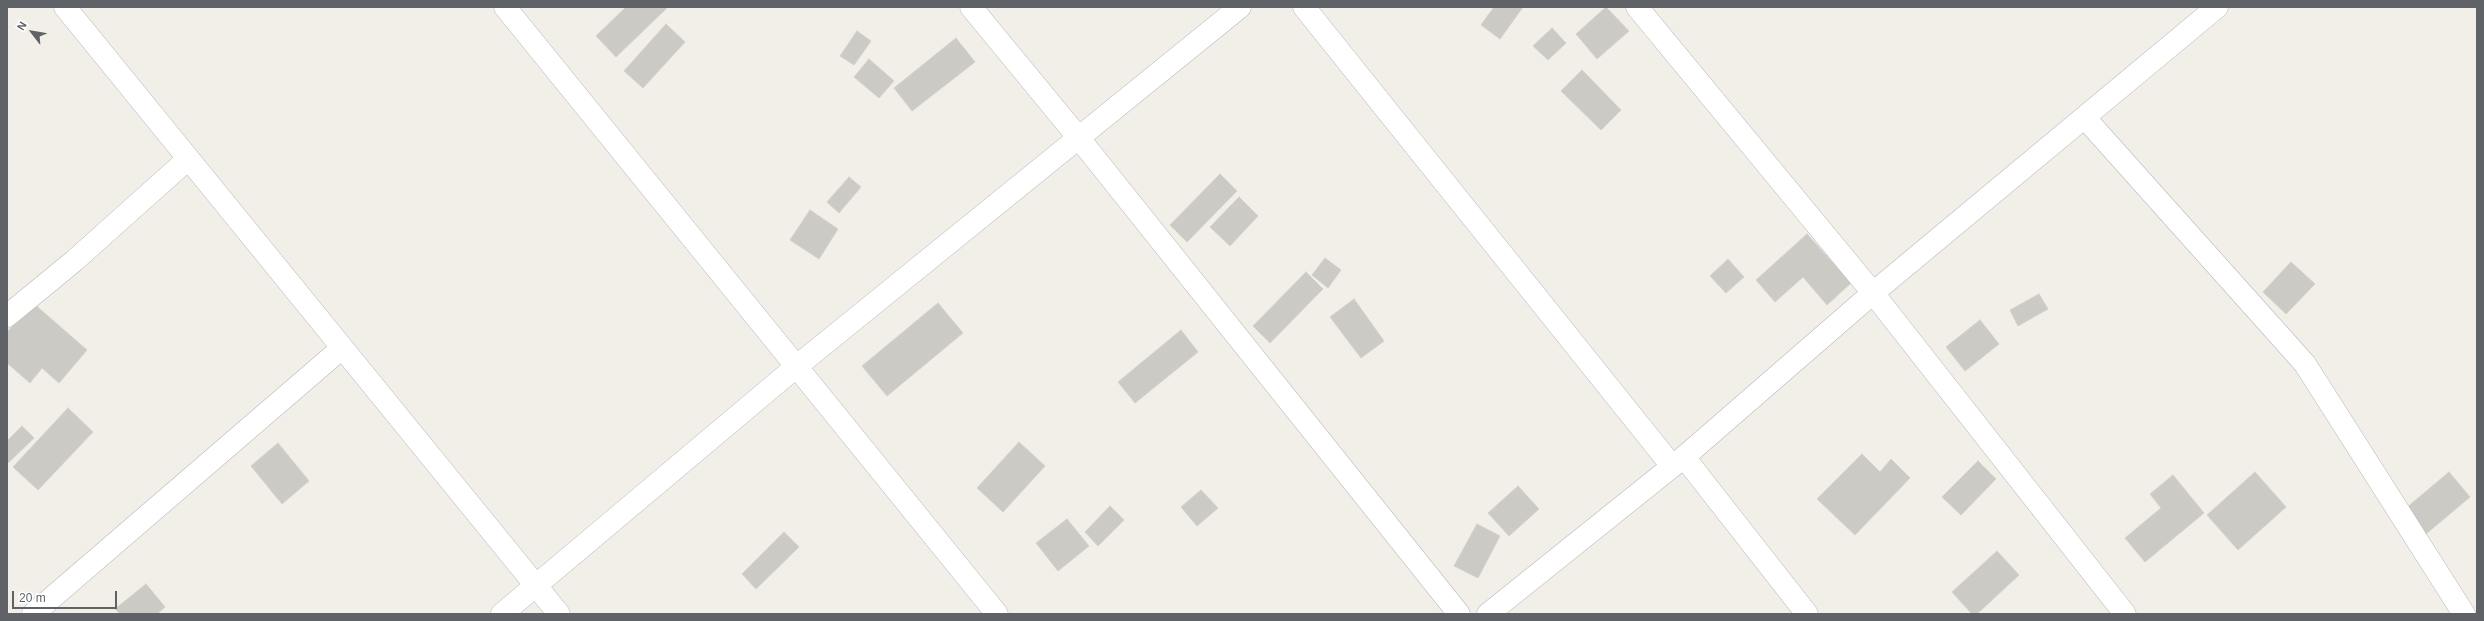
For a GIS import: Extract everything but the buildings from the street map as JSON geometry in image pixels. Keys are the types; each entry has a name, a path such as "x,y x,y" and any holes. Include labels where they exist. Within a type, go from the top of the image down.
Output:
{"street":[{"path":"65,7 559,614"},
{"path":"505,7 997,614"},
{"path":"971,7 1078,137 1459,614"},
{"path":"502,614 797,366 1240,7"},
{"path":"1304,7 1678,461 1807,614"},
{"path":"1637,7 1873,293 2125,614"},
{"path":"1488,614 1678,461 1873,293 2217,7"},
{"path":"2084,118 2305,364 2464,614"},
{"path":"7,316 74,261 188,159"},
{"path":"33,614 342,348"}]}
